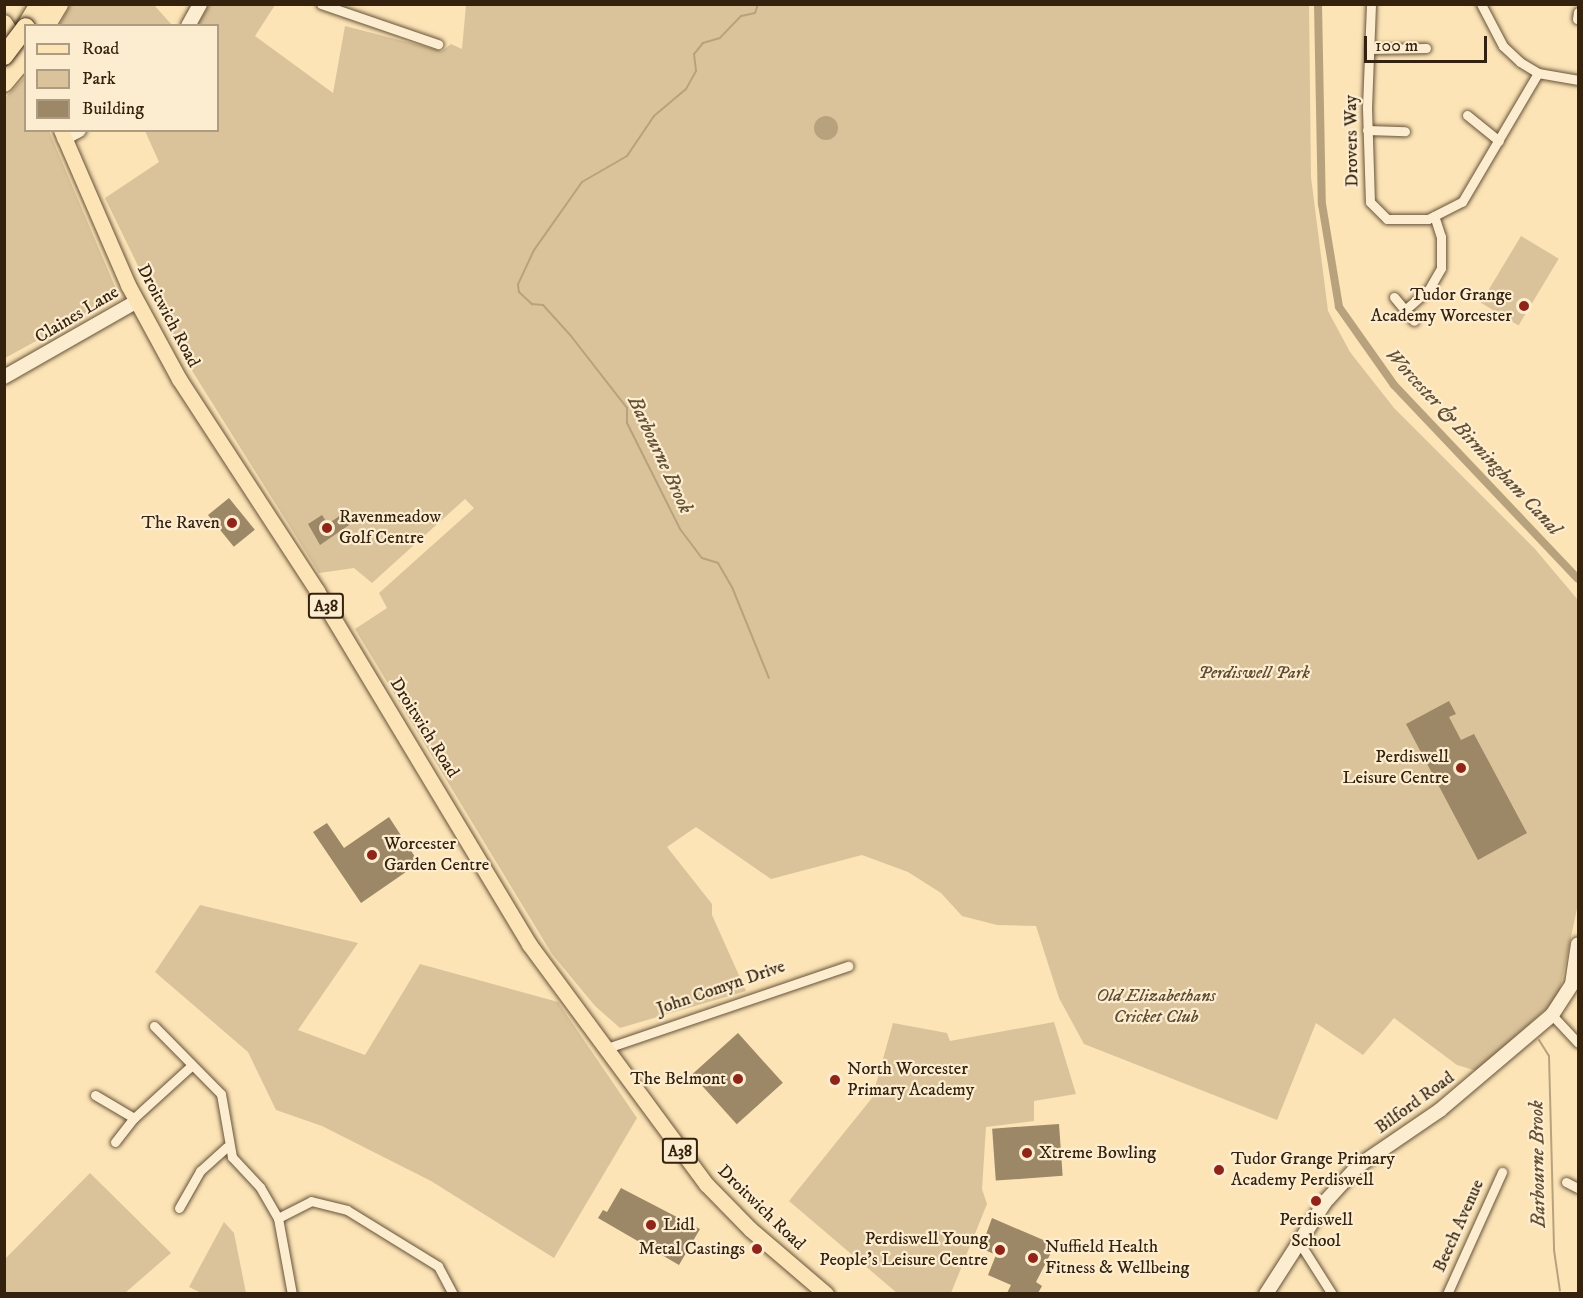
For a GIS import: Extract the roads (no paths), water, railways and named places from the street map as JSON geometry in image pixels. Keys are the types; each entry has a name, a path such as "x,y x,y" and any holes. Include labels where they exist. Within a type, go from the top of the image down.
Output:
{"highway":[{"path":"27,24 39,4"},
{"path":"47,24 59,4"},
{"path":"4,56 24,29"},
{"path":"4,82 24,58"}],"main road":[{"path":"189,24 200,4"},
{"path":"4,22 24,53"},
{"name":"Droitwich Road","path":"63,134 137,301 179,378 326,606 529,944 607,1047 706,1185 750,1229 826,1293"},
{"name":"Claines Lane","path":"4,377 137,301"},
{"name":"Bilford Road","path":"1266,1293 1325,1202 1358,1166 1440,1110 1552,1014 1572,984 1578,944"}],"street":[{"path":"321,4 438,44"},
{"name":"Drovers Way","path":"1371,4 1367,130 1370,202 1378,212 1398,222 1434,216 1469,195 1538,73"},
{"path":"1481,4 1503,46 1538,73 1578,80"},
{"path":"1369,49 1426,48"},
{"path":"1467,115 1499,141"},
{"path":"1367,130 1405,130"},
{"path":"1406,309 1429,289 1441,268 1441,237 1434,216"},
{"path":"1394,297 1414,321"},
{"name":"John Comyn Drive","path":"607,1047 848,966"},
{"path":"1552,1014 1578,1043"},
{"path":"153,1026 221,1094 227,1147 278,1218 292,1293"},
{"path":"115,1142 134,1118 191,1066"},
{"path":"95,1095 134,1118"},
{"path":"175,1195 182,1205 200,1170 227,1147"},
{"name":"Beech Avenue","path":"1448,1293 1502,1172"},
{"path":"1566,1182 1578,1188"},
{"path":"278,1218 311,1201 347,1210 438,1266 453,1293"},
{"path":"1299,1242 1332,1293"}],"waterway":[{"name":"Barbourne Brook","path":"758,4 755,13 741,16 720,38 703,43 694,54 696,71 686,89 654,116 627,156 582,182 534,250 518,285 519,292 532,304 543,305 571,336 627,408 627,423 680,529 702,558 718,563 732,587 769,678"},
{"name":"Worcester & Birmingham Canal","path":"1318,4 1322,204 1339,307 1394,385 1578,579"},
{"name":"Barbourne Brook","path":"1539,1040 1549,1056 1554,1250 1560,1291"}],"place":[{"name":"Tudor Grange Academy Worcester","path":"1524,306"},
{"name":"The Raven","path":"232,523"},
{"name":"Ravenmeadow Golf Centre","path":"327,528"},
{"name":"Perdiswell Leisure Centre","path":"1461,768"},
{"name":"Worcester Garden Centre","path":"372,855"},
{"name":"The Belmont","path":"738,1079"},
{"name":"North Worcester Primary Academy","path":"835,1080"},
{"name":"Xtreme Bowling","path":"1027,1153"},
{"name":"Tudor Grange Primary Academy Perdiswell","path":"1219,1170"},
{"name":"Perdiswell School","path":"1316,1201"},
{"name":"Lidl","path":"651,1225"},
{"name":"Metal Castings","path":"757,1249"},
{"name":"Perdiswell Young People's Leisure Centre","path":"1000,1250"},
{"name":"Nuffield Health Fitness & Wellbeing","path":"1033,1258"}],"park label":[{"name":"Perdiswell Park","path":"1254,673"},
{"name":"Old Elizabethans Cricket Club","path":"1156,1007"}]}
